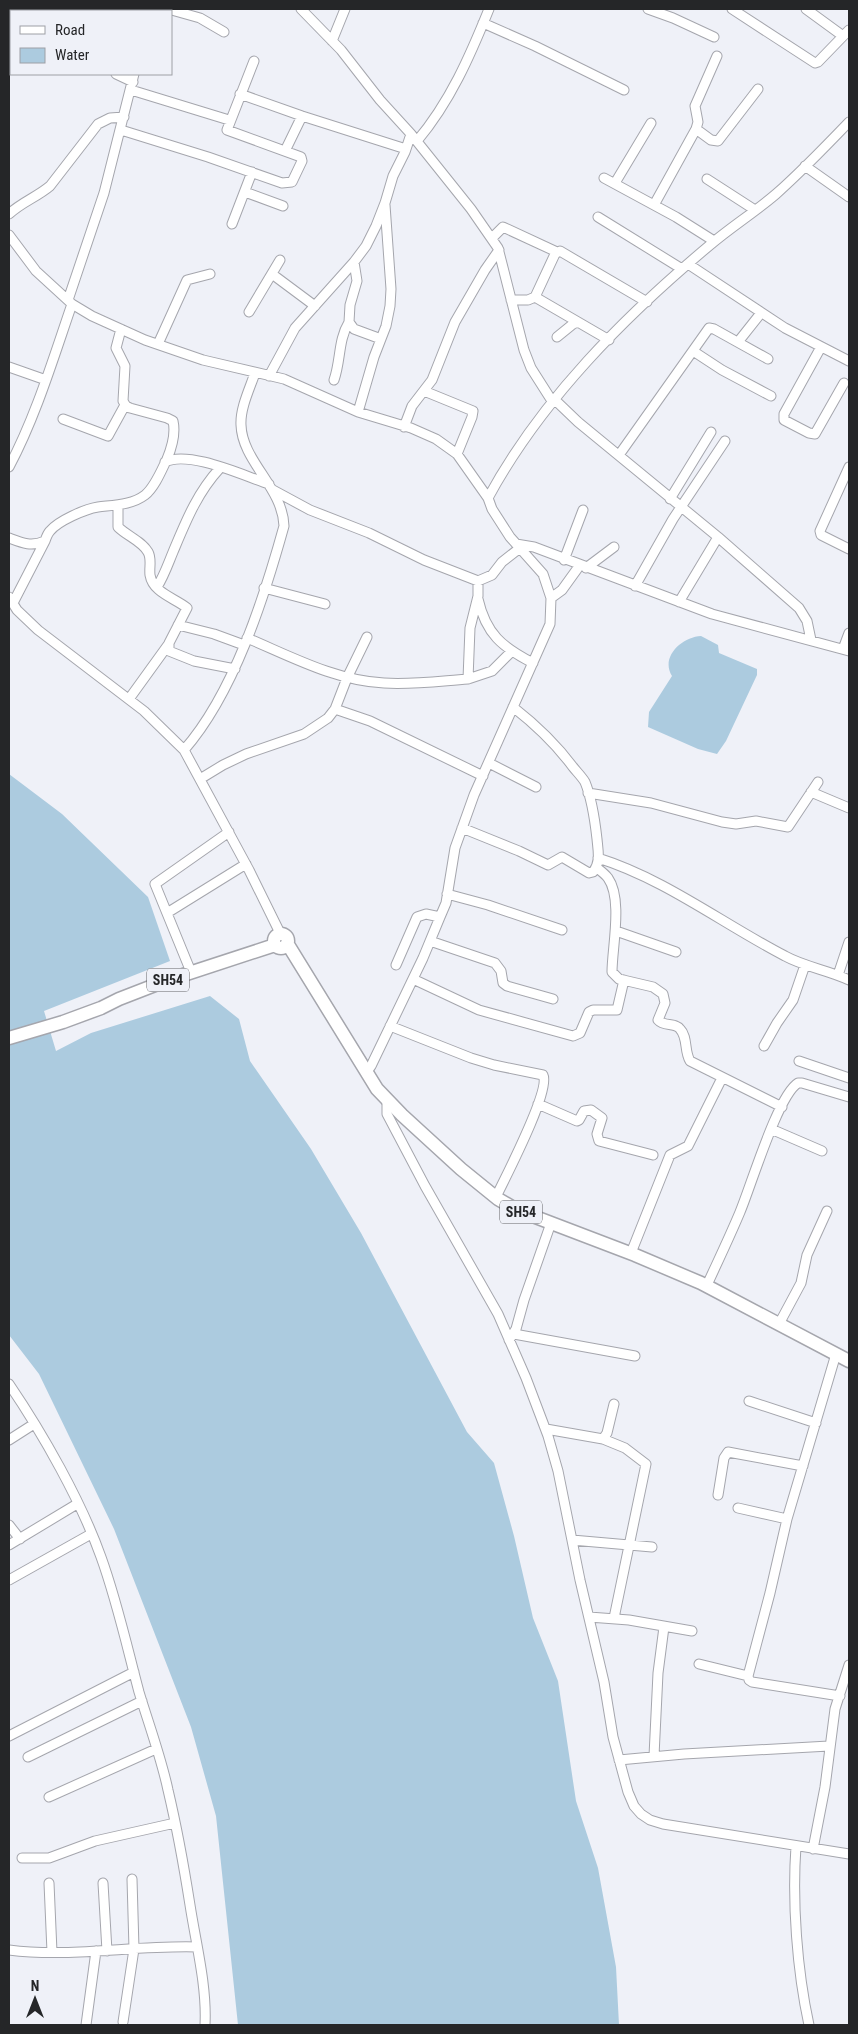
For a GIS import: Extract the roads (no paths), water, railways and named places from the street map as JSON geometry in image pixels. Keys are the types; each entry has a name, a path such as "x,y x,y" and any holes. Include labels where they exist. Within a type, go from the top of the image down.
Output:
{"main road":[{"name":"SH54","path":"9,1038 63,1022 139,991 281,941 366,1073 387,1101 461,1169 496,1197 517,1210 631,1253 707,1285 849,1361"}],"street":[{"path":"301,9 332,41 414,138 492,238 499,250 524,350 531,368 553,400 718,537 799,608 807,621 811,640"},
{"path":"332,41 345,9"},
{"path":"269,376 294,328 354,262 373,233 385,204 393,176 406,148 414,138 430,125 450,95 489,9"},
{"path":"648,9 714,37"},
{"path":"732,9 815,63 846,33 806,9"},
{"path":"172,10 200,18 224,32"},
{"path":"483,24 535,46 624,90"},
{"path":"654,204 696,129 698,122 695,106 717,56"},
{"path":"121,130 286,184 292,182 302,158 228,131 226,128 254,61"},
{"path":"118,75 229,120"},
{"path":"9,467 46,380 104,193 133,82"},
{"path":"696,129 711,140 718,141 758,88"},
{"path":"240,94 302,116 406,148"},
{"path":"285,151 302,116"},
{"path":"9,214 23,202 50,186 98,124 110,118 124,117"},
{"path":"488,498 506,464 553,400 609,340 647,302 714,241 776,194 849,122"},
{"path":"615,183 651,123"},
{"path":"805,166 849,197"},
{"path":"232,224 252,172"},
{"path":"604,178 654,204 714,241"},
{"path":"707,179 755,210"},
{"path":"245,192 283,206"},
{"path":"358,412 386,326 391,289 385,204"},
{"path":"598,217 761,313 849,361"},
{"path":"492,238 503,227 557,252 565,252 647,302"},
{"path":"9,235 36,271 70,302 92,316 158,344 203,360 284,379 358,412 404,426 436,440 456,454 488,498 492,509 518,546 543,574 551,598 550,624 482,776 462,828 455,848 447,894 440,917 413,979 366,1073"},
{"path":"404,426 412,406 432,380 455,322 485,270 499,250"},
{"path":"511,300 528,300 535,297 557,252"},
{"path":"250,312 280,260"},
{"path":"334,380 340,362 342,338 349,322 350,305 357,280 354,262"},
{"path":"158,344 187,280 210,274"},
{"path":"272,274 315,306"},
{"path":"535,297 609,340"},
{"path":"738,342 761,313"},
{"path":"349,322 354,329 381,338"},
{"path":"557,337 578,322"},
{"path":"619,455 710,328 768,359"},
{"path":"63,419 108,436 125,405 123,397 126,366 116,348 121,329"},
{"path":"821,347 784,414 784,420 809,434 815,434 844,383"},
{"path":"693,351 722,370 771,396"},
{"path":"9,367 46,380"},
{"path":"184,750 195,738 235,669 284,526 284,515 242,434 241,422 255,373"},
{"path":"424,391 473,412 456,454"},
{"path":"125,405 174,421 172,448 165,462 146,494 118,505 96,507 78,513 50,531 11,600 17,610 38,630 144,711 184,750 246,864 281,941"},
{"path":"670,499 711,432"},
{"path":"635,586 667,530 725,441"},
{"path":"165,462 172,459 191,459 271,487 310,510 369,533 424,560 478,581 492,575 518,546 534,547 564,560 712,614 846,650 849,633"},
{"path":"849,467 820,531 821,535 849,546"},
{"path":"157,587 166,572 202,489 220,468"},
{"path":"118,505 118,527 141,544 148,553 150,576 157,587 164,594 187,608 168,645 129,699"},
{"path":"564,560 583,510"},
{"path":"679,602 718,537"},
{"path":"9,538 29,544 45,541"},
{"path":"551,598 562,590 583,567 614,548"},
{"path":"468,680 470,628 478,596 478,581"},
{"path":"264,588 325,604"},
{"path":"478,596 486,624 498,640 511,652 533,663"},
{"path":"178,625 246,641 347,678 384,684 468,680 492,671 511,652"},
{"path":"200,780 223,765 246,754 304,734 328,718 335,709 347,678 367,638"},
{"path":"168,645 169,651 178,656 235,669"},
{"path":"462,828 548,865 562,857 589,873 594,872 596,868 598,858 596,835 584,781 562,752 540,729 513,707"},
{"path":"335,709 370,721 482,776"},
{"path":"489,764 536,787"},
{"path":"588,793 651,803 722,822 736,824 756,821 788,827 818,782"},
{"path":"811,792 849,808"},
{"path":"191,972 155,884 228,832"},
{"path":"598,858 623,865 649,878 767,946 805,965 849,980"},
{"path":"167,913 246,864"},
{"path":"596,868 610,880 613,888 616,931 612,972 619,979 660,991 665,998 665,1003 658,1020 661,1024 678,1026 681,1030 686,1055 690,1060 722,1078 782,1106"},
{"path":"447,894 488,904 562,930"},
{"path":"396,965 417,917 426,914 440,917"},
{"path":"616,931 676,952"},
{"path":"430,941 495,963 501,970 503,983 553,999"},
{"path":"838,975 849,942"},
{"path":"764,1046 793,1000 805,965"},
{"path":"413,979 486,1012 573,1036 580,1033 589,1012 617,1010 624,980"},
{"path":"390,1026 478,1060 543,1075 545,1080 544,1088 538,1104 496,1197"},
{"path":"799,1061 849,1078"},
{"path":"631,1253 670,1155 688,1146 722,1078"},
{"path":"707,1285 741,1211 771,1129 792,1087 798,1083 849,1097"},
{"path":"387,1101 387,1114 425,1186 512,1337 546,1430 558,1472 604,1682 613,1737 634,1806 650,1820 664,1824 849,1854"},
{"path":"538,1104 577,1121 584,1110 591,1110 602,1118 597,1134 599,1141 653,1156"},
{"path":"771,1129 822,1152"},
{"path":"780,1324 801,1283 807,1255 827,1211"},
{"path":"512,1337 552,1223"},
{"path":"512,1337 635,1356"},
{"path":"836,1354 787,1519 748,1676 752,1682 840,1696"},
{"path":"9,1384 34,1424 92,1534 116,1604 168,1789 197,1947 206,2007 205,2025"},
{"path":"748,1402 816,1423"},
{"path":"603,1439 614,1404"},
{"path":"9,1440 34,1424"},
{"path":"546,1430 603,1439 625,1448 646,1464 614,1618"},
{"path":"718,1495 724,1458 728,1452 803,1466"},
{"path":"9,1545 77,1504"},
{"path":"738,1508 787,1519"},
{"path":"9,1525 20,1539"},
{"path":"9,1580 92,1534"},
{"path":"572,1540 652,1547"},
{"path":"589,1616 614,1618 692,1631"},
{"path":"654,1756 658,1673 664,1627"},
{"path":"699,1664 748,1676"},
{"path":"813,1848 825,1787 835,1709 849,1665"},
{"path":"9,1736 134,1672"},
{"path":"28,1757 142,1700"},
{"path":"619,1760 654,1756 829,1746"},
{"path":"49,1798 156,1748"},
{"path":"22,1858 49,1858 95,1841 175,1823"},
{"path":"796,1846 794,1873 797,1939 809,2025"},
{"path":"123,2022 134,1949 132,1879"},
{"path":"49,1883 52,1952"},
{"path":"103,1883 107,1950"},
{"path":"9,1950 52,1952 176,1946 197,1947"},
{"path":"86,2025 96,1951"}],"water":[{"path":"701,636 718,645 719,653 757,669 757,675 726,741 717,754 698,749 648,727 649,712 672,676 669,669 671,655 680,644 694,637"},
{"path":"9,774 62,814 148,897 170,961 44,1011 56,1051 91,1033 210,996 239,1019 250,1061 311,1149 361,1233 467,1432 494,1463 514,1536 533,1618 558,1681 576,1801 598,1868 616,1967 619,2025 238,2025 216,1816 191,1727 114,1529 39,1374 9,1335"}]}
